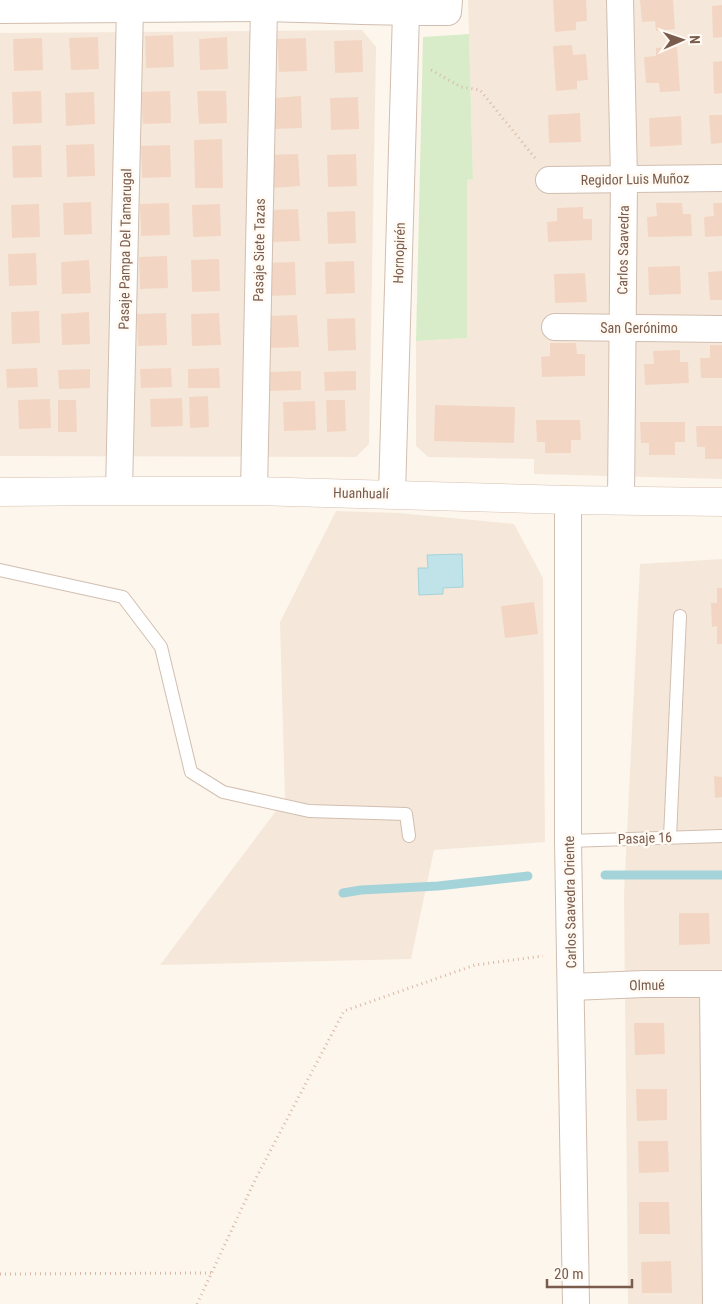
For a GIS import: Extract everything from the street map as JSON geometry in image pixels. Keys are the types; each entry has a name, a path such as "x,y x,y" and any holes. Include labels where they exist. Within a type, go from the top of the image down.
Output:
{"street":[{"name":"Carlos Saavedra","path":"620,0 624,179 621,500"},
{"path":"0,29 0,10 49,5 130,8 182,4 264,8 316,5 406,13 449,6"},
{"name":"Pasaje Pampa Del Tamarugal","path":"119,490 130,8"},
{"name":"Pasaje Siete Tazas","path":"254,491 264,8"},
{"name":"Hornopirén","path":"392,494 406,13"},
{"name":"Regidor Luis Muñoz","path":"549,180 722,178"},
{"name":"San Gerónimo","path":"555,327 722,328"},
{"name":"Huanhualí","path":"0,492 119,490 254,491 568,500 722,502"},
{"name":"Carlos Saavedra Oriente","path":"568,500 568,841 576,1304"},
{"name":"Olmué","path":"571,987 644,984 718,984"},
{"path":"716,1304 719,1269 718,984"}],"lane":[{"path":"0,570 123,597 161,647 192,772 223,792 309,811 406,814 409,836"},
{"path":"670,836 680,616"},
{"name":"Pasaje 16","path":"568,841 670,836 722,836"}],"path":[{"path":"405,55 462,88 480,90 541,165 549,180"},
{"path":"197,1304 256,1178 344,1011 475,965 571,952"},
{"path":"0,1274 211,1274"}],"shaded area":[{"path":"468,0 722,0 722,479 534,474 534,459 428,457 416,446 416,341 467,338 467,180 473,179"},
{"path":"362,30 376,47 369,444 356,457 0,456 0,33"},
{"path":"336,511 399,513 514,524 543,578 545,842 434,850 411,959 160,965 285,799 280,622"},
{"path":"722,559 722,1304 628,1304 624,895 640,564"}],"green space":[{"path":"469,34 473,179 467,180 467,338 416,341 423,37"}],"water":[{"path":"462,554 463,587 443,588 443,594 419,595 418,568 428,568 427,555"}],"building":[{"path":"553,0 586,0 587,21 576,22 576,30 555,32"},
{"path":"640,0 673,0 675,29 656,31 655,21 642,22"},
{"path":"722,5 722,37 713,38 712,6"},
{"path":"173,35 174,67 146,68 145,36"},
{"path":"98,37 99,69 71,70 69,38"},
{"path":"227,37 228,69 200,70 199,39"},
{"path":"42,38 43,70 14,71 13,39"},
{"path":"306,38 307,71 279,72 277,39"},
{"path":"362,40 363,72 335,73 334,41"},
{"path":"572,45 573,55 586,54 588,80 577,81 577,89 556,91 553,46"},
{"path":"677,47 680,91 660,92 659,83 646,83 644,57 656,56 656,48"},
{"path":"722,61 722,93 714,94 713,62"},
{"path":"41,91 42,123 13,124 12,92"},
{"path":"170,91 171,123 143,124 141,92"},
{"path":"197,91 226,91 227,123 199,124"},
{"path":"94,92 95,124 66,126 65,93"},
{"path":"301,96 302,128 274,129 273,98"},
{"path":"358,97 359,129 331,130 330,98"},
{"path":"580,113 581,142 549,143 548,115"},
{"path":"709,115 722,115 722,143 711,144"},
{"path":"681,116 682,145 650,147 649,118"},
{"path":"222,139 223,188 195,188 194,140"},
{"path":"94,144 95,176 67,177 66,145"},
{"path":"41,145 42,177 13,178 12,146"},
{"path":"170,145 171,177 142,178 141,146"},
{"path":"298,154 300,186 271,188 270,155"},
{"path":"356,154 357,186 328,187 327,155"},
{"path":"91,202 92,234 64,235 63,203"},
{"path":"169,203 170,235 141,236 140,204"},
{"path":"656,203 682,203 683,214 691,214 692,236 648,237 647,217 657,216"},
{"path":"713,203 722,203 722,236 705,237 704,217 714,216"},
{"path":"39,204 40,237 12,238 11,205"},
{"path":"220,204 221,236 193,237 192,205"},
{"path":"583,207 583,219 592,219 592,240 548,242 547,222 557,221 557,208"},
{"path":"298,209 300,241 271,242 270,210"},
{"path":"355,211 356,243 328,244 327,212"},
{"path":"36,253 37,285 9,286 8,254"},
{"path":"167,256 168,288 140,289 139,257"},
{"path":"219,259 220,291 192,292 191,260"},
{"path":"89,260 91,293 62,294 61,262"},
{"path":"354,261 355,293 326,294 325,262"},
{"path":"295,262 296,295 267,296 266,263"},
{"path":"680,266 681,294 649,295 648,267"},
{"path":"722,271 722,300 710,300 708,272"},
{"path":"585,273 587,302 555,303 554,274"},
{"path":"39,311 40,343 12,344 11,312"},
{"path":"89,312 90,344 62,345 61,314"},
{"path":"166,313 167,345 138,346 137,314"},
{"path":"219,313 221,345 192,346 191,314"},
{"path":"297,315 299,347 270,348 269,316"},
{"path":"355,318 356,350 328,351 327,319"},
{"path":"550,343 576,343 577,354 585,354 585,376 542,377 541,357 550,356"},
{"path":"710,345 722,345 722,378 701,378 700,358 710,358"},
{"path":"680,350 680,362 688,362 689,383 645,385 644,364 654,364 653,351"},
{"path":"37,368 38,387 7,388 6,369"},
{"path":"171,368 172,387 141,388 140,369"},
{"path":"219,368 220,388 188,388 188,369"},
{"path":"90,369 90,388 59,389 58,370"},
{"path":"301,371 301,390 270,391 270,372"},
{"path":"356,371 356,390 325,391 324,372"},
{"path":"208,396 209,427 190,428 189,397"},
{"path":"182,398 183,426 151,427 150,399"},
{"path":"50,399 51,428 19,429 18,400"},
{"path":"58,400 76,400 77,432 58,432"},
{"path":"326,400 345,400 346,431 327,432"},
{"path":"315,401 316,430 284,431 283,402"},
{"path":"435,405 515,407 514,443 434,441"},
{"path":"536,420 580,420 581,440 571,440 571,453 545,453 545,442 537,442"},
{"path":"640,422 685,422 685,442 675,442 675,455 649,455 649,443 641,443"},
{"path":"696,426 722,426 722,459 705,459 705,447 697,447"},
{"path":"717,588 722,588 722,644 717,644 717,626 712,627 711,603 717,603"},
{"path":"534,602 538,634 505,638 501,606"},
{"path":"714,776 722,777 722,797 715,798"},
{"path":"679,913 709,913 710,944 679,945"},
{"path":"634,1023 664,1023 665,1054 635,1055"},
{"path":"636,1089 667,1089 667,1120 637,1121"},
{"path":"638,1141 668,1141 669,1172 639,1173"},
{"path":"639,1202 669,1202 670,1234 639,1234"},
{"path":"671,1261 672,1293 642,1293 641,1262"}],"waterway":[{"path":"605,875 722,875"},
{"path":"343,893 361,890 438,886 528,876"}]}
